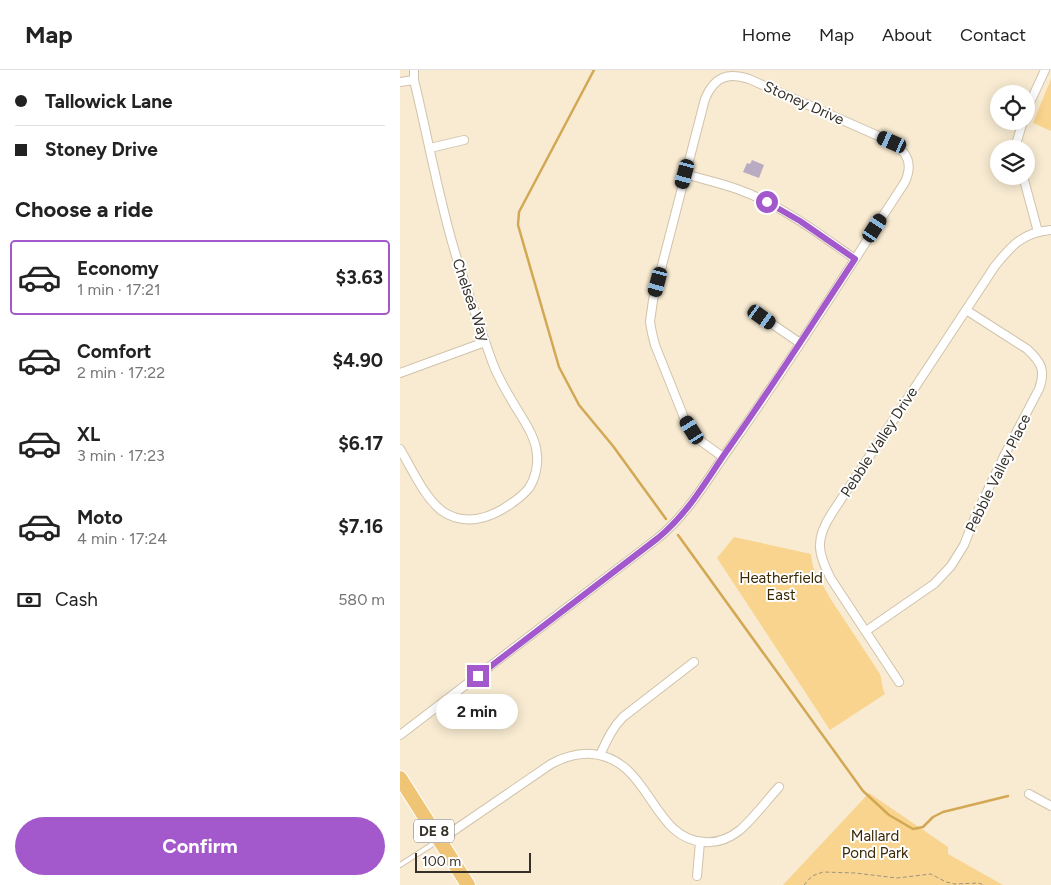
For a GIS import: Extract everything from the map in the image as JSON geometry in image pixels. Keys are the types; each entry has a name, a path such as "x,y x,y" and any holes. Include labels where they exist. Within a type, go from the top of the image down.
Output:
{"highway":[{"name":"DE 8","path":"400,778 468,885"}],"street":[{"name":"Chelsea Way","path":"400,449 432,502 444,512 469,520 493,515 517,500 530,487 535,472 537,455 536,445 530,431 498,375 452,243 414,80 414,70"},
{"path":"1035,92 1045,70"},
{"name":"Stoney Drive","path":"400,735 668,531 688,508 752,415 905,182 909,173 909,164 906,155 892,142 749,79 731,75 723,77 709,90 685,174 653,300 650,322 655,345 685,420 698,439 723,457"},
{"path":"400,82 414,80"},
{"path":"430,148 464,140"},
{"path":"685,174 736,188 757,197 800,221 855,259"},
{"path":"1025,185 1038,232"},
{"name":"Pebble Valley Drive","path":"899,682 831,579 820,552 822,531 994,266 1016,242 1026,236 1051,230"},
{"name":"Pebble Valley Place","path":"866,631 934,584 951,566 964,545 1001,460 1042,381 1043,373 1035,356 966,310"},
{"path":"762,317 800,343"},
{"path":"400,373 485,342"},
{"path":"600,755 610,733 623,717 694,662"},
{"path":"440,840 560,760 578,754 600,755 624,766 636,778 672,828 680,834 700,842 716,841 740,830 779,787"},
{"path":"1029,794 1051,806"},
{"path":"697,876 700,842"}],"lane":[{"path":"400,865 440,840"}],"path":[{"path":"804,885 812,876 823,872 855,873 897,878 931,874 946,882 955,884 978,882 984,885"}],"green space":[{"path":"1051,79 1051,131 1035,124 1035,118"},
{"name":"Heatherfield East","path":"734,537 811,554 813,567 830,598 880,674 885,694 830,730 717,558"},
{"name":"Mallard Pond Park","path":"869,793 948,847 948,854 1003,885 783,885"}],"building":[{"path":"752,160 764,165 759,178 743,172 747,163 750,164"}],"waterway":[{"path":"594,70 519,212 518,225 559,367 579,405 613,446 666,519"},
{"path":"678,535 863,791 889,815 913,829 923,827 933,817 943,812 1008,796"}],"route":[{"path":"478,676 668,531 679,520 752,415 855,259 800,221 767,202"}]}
